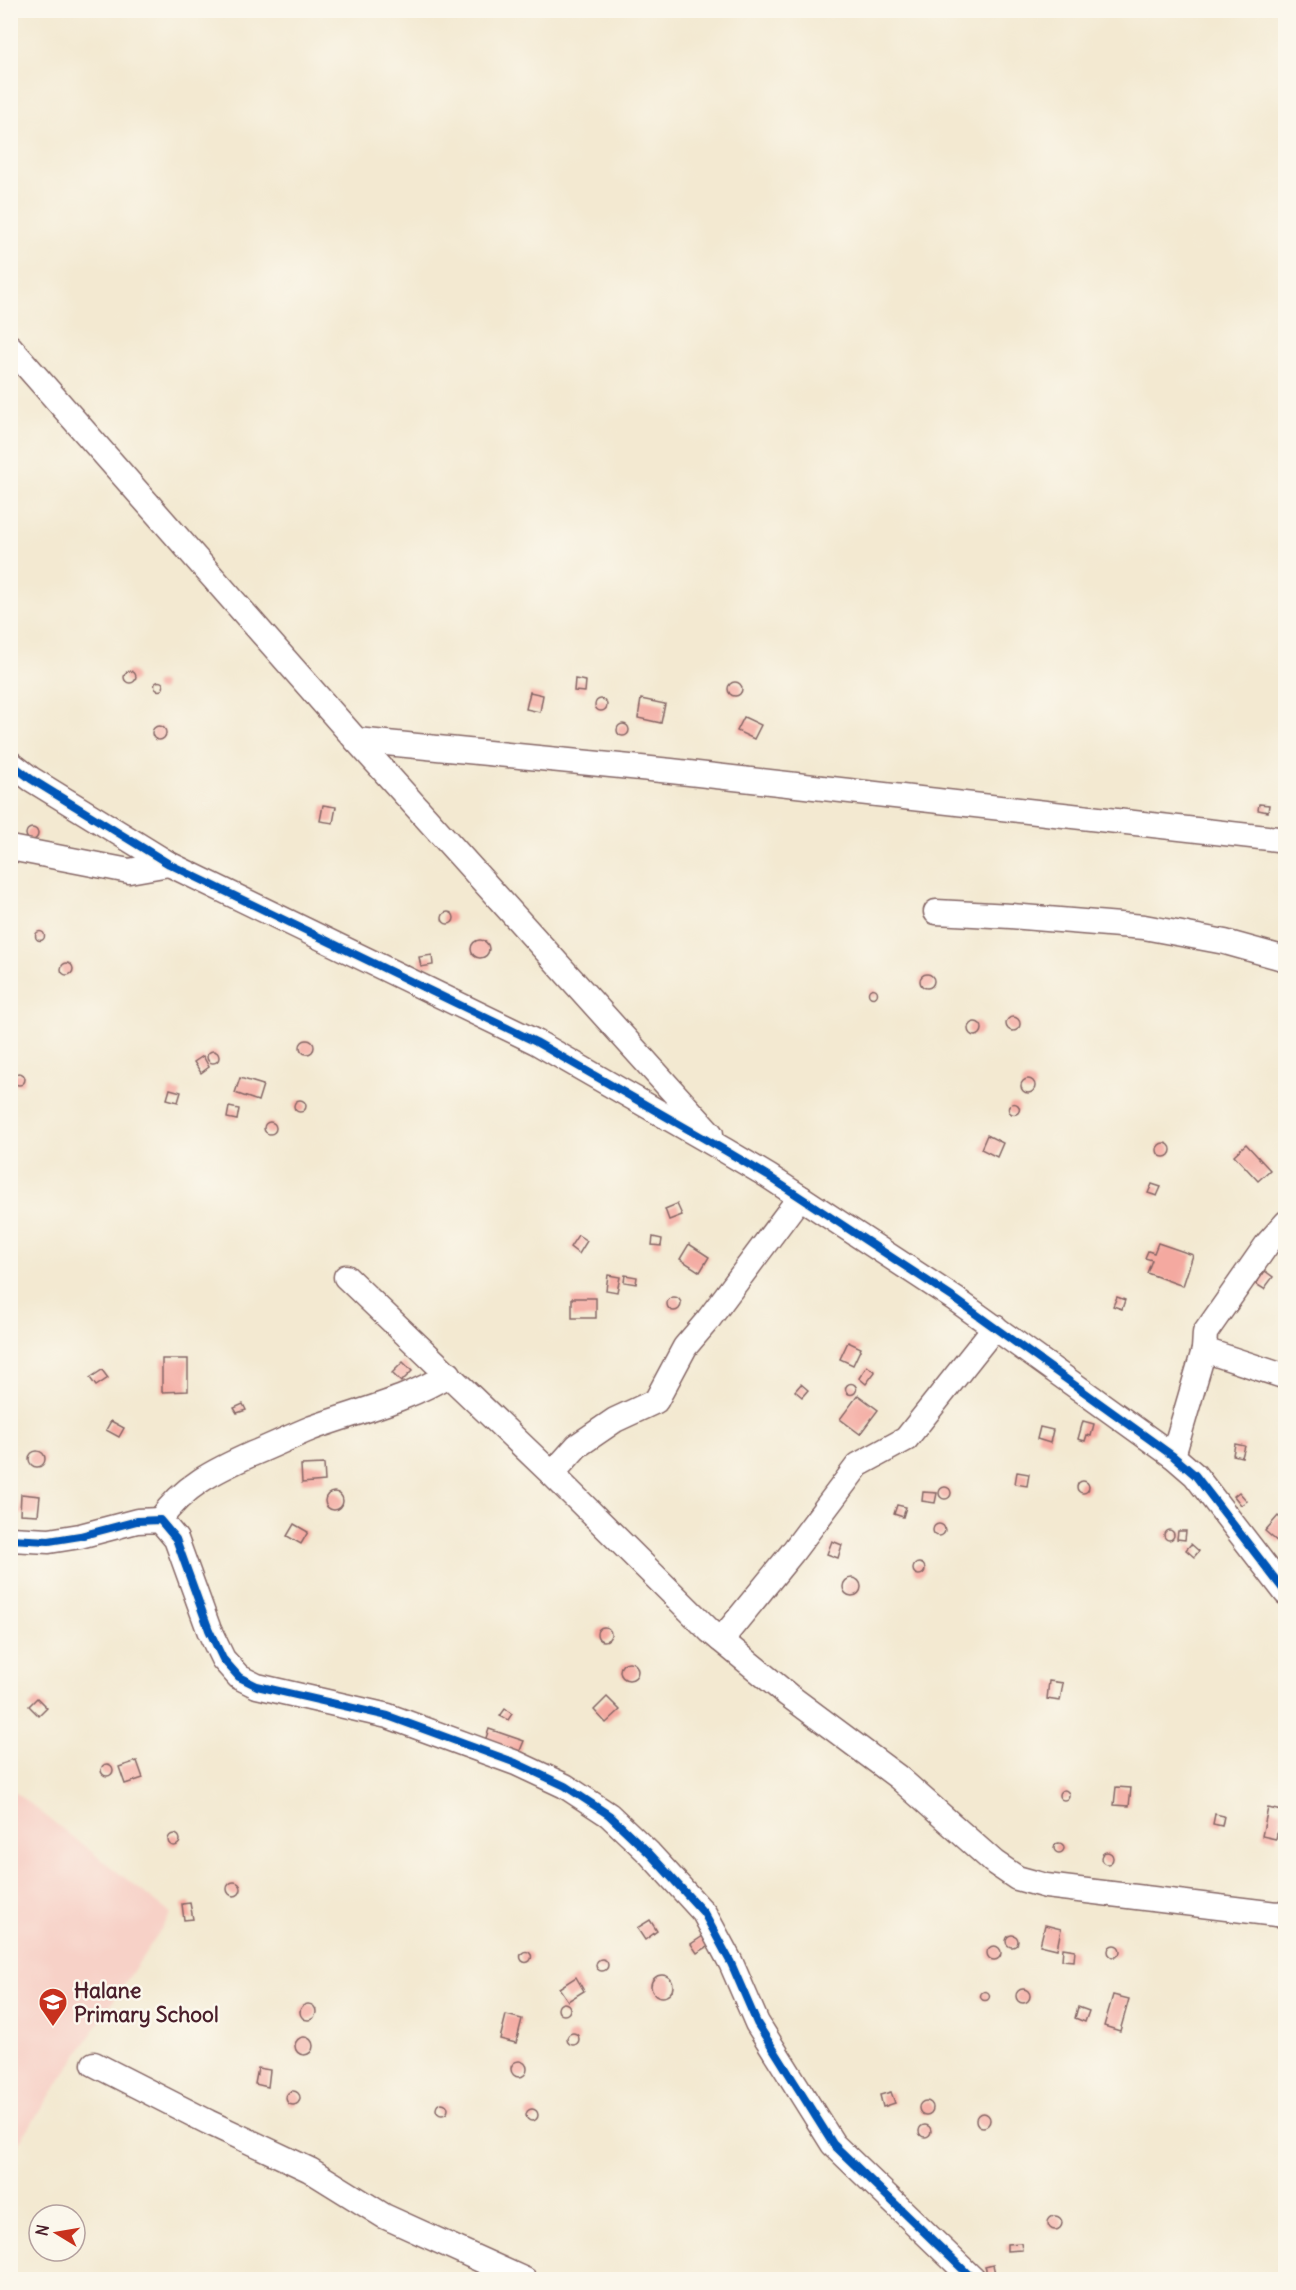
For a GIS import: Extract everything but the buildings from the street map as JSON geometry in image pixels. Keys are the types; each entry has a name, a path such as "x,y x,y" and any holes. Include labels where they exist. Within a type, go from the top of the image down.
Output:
{"street":[{"path":"10,347 356,740 726,1151"},
{"path":"356,740 682,772 1286,840"},
{"path":"10,763 31,779 169,864 536,1042 726,1151 800,1197 955,1299 1173,1456 1195,1475 1286,1593"},
{"path":"10,848 129,871 169,864"},
{"path":"936,912 1144,927 1225,942 1286,959"},
{"path":"552,1474 578,1446 615,1420 656,1401 685,1347 708,1320 800,1197"},
{"path":"1173,1456 1204,1350 1205,1333 1269,1243 1286,1223"},
{"path":"346,1277 449,1374 627,1551 721,1640 788,1695 898,1777 995,1863 1017,1878 1046,1886 1276,1914 1286,1913"},
{"path":"721,1640 792,1553 858,1465 906,1439 995,1327"},
{"path":"1204,1350 1286,1377"},
{"path":"160,1520 170,1505 188,1488 224,1467 312,1428 424,1390 449,1374"},
{"path":"10,1539 49,1540 80,1536 137,1521 160,1520"},
{"path":"160,1520 176,1539 209,1630 223,1659 239,1677 257,1686 388,1716 516,1763 565,1786 609,1815 649,1852 704,1913 731,1963 757,2023 833,2144 974,2280"},
{"path":"94,2064 208,2122 310,2170 384,2217 525,2280"}],"shaded area":[{"name":"Halane Primary School","path":"10,1788 171,1914 18,2144 10,2140"}],"cycle path":[{"path":"10,763 31,779 169,864 536,1042 768,1176 955,1299 1173,1456 1195,1475 1286,1593"},
{"path":"10,1539 49,1541 80,1536 137,1521 160,1520 176,1539 209,1630 223,1659 239,1677 257,1686 388,1716 516,1763 565,1786 609,1815 649,1853 704,1913 731,1963 757,2023 833,2144 974,2280"}],"place":[{"name":"Halane Primary School","path":"53,2028"}]}
